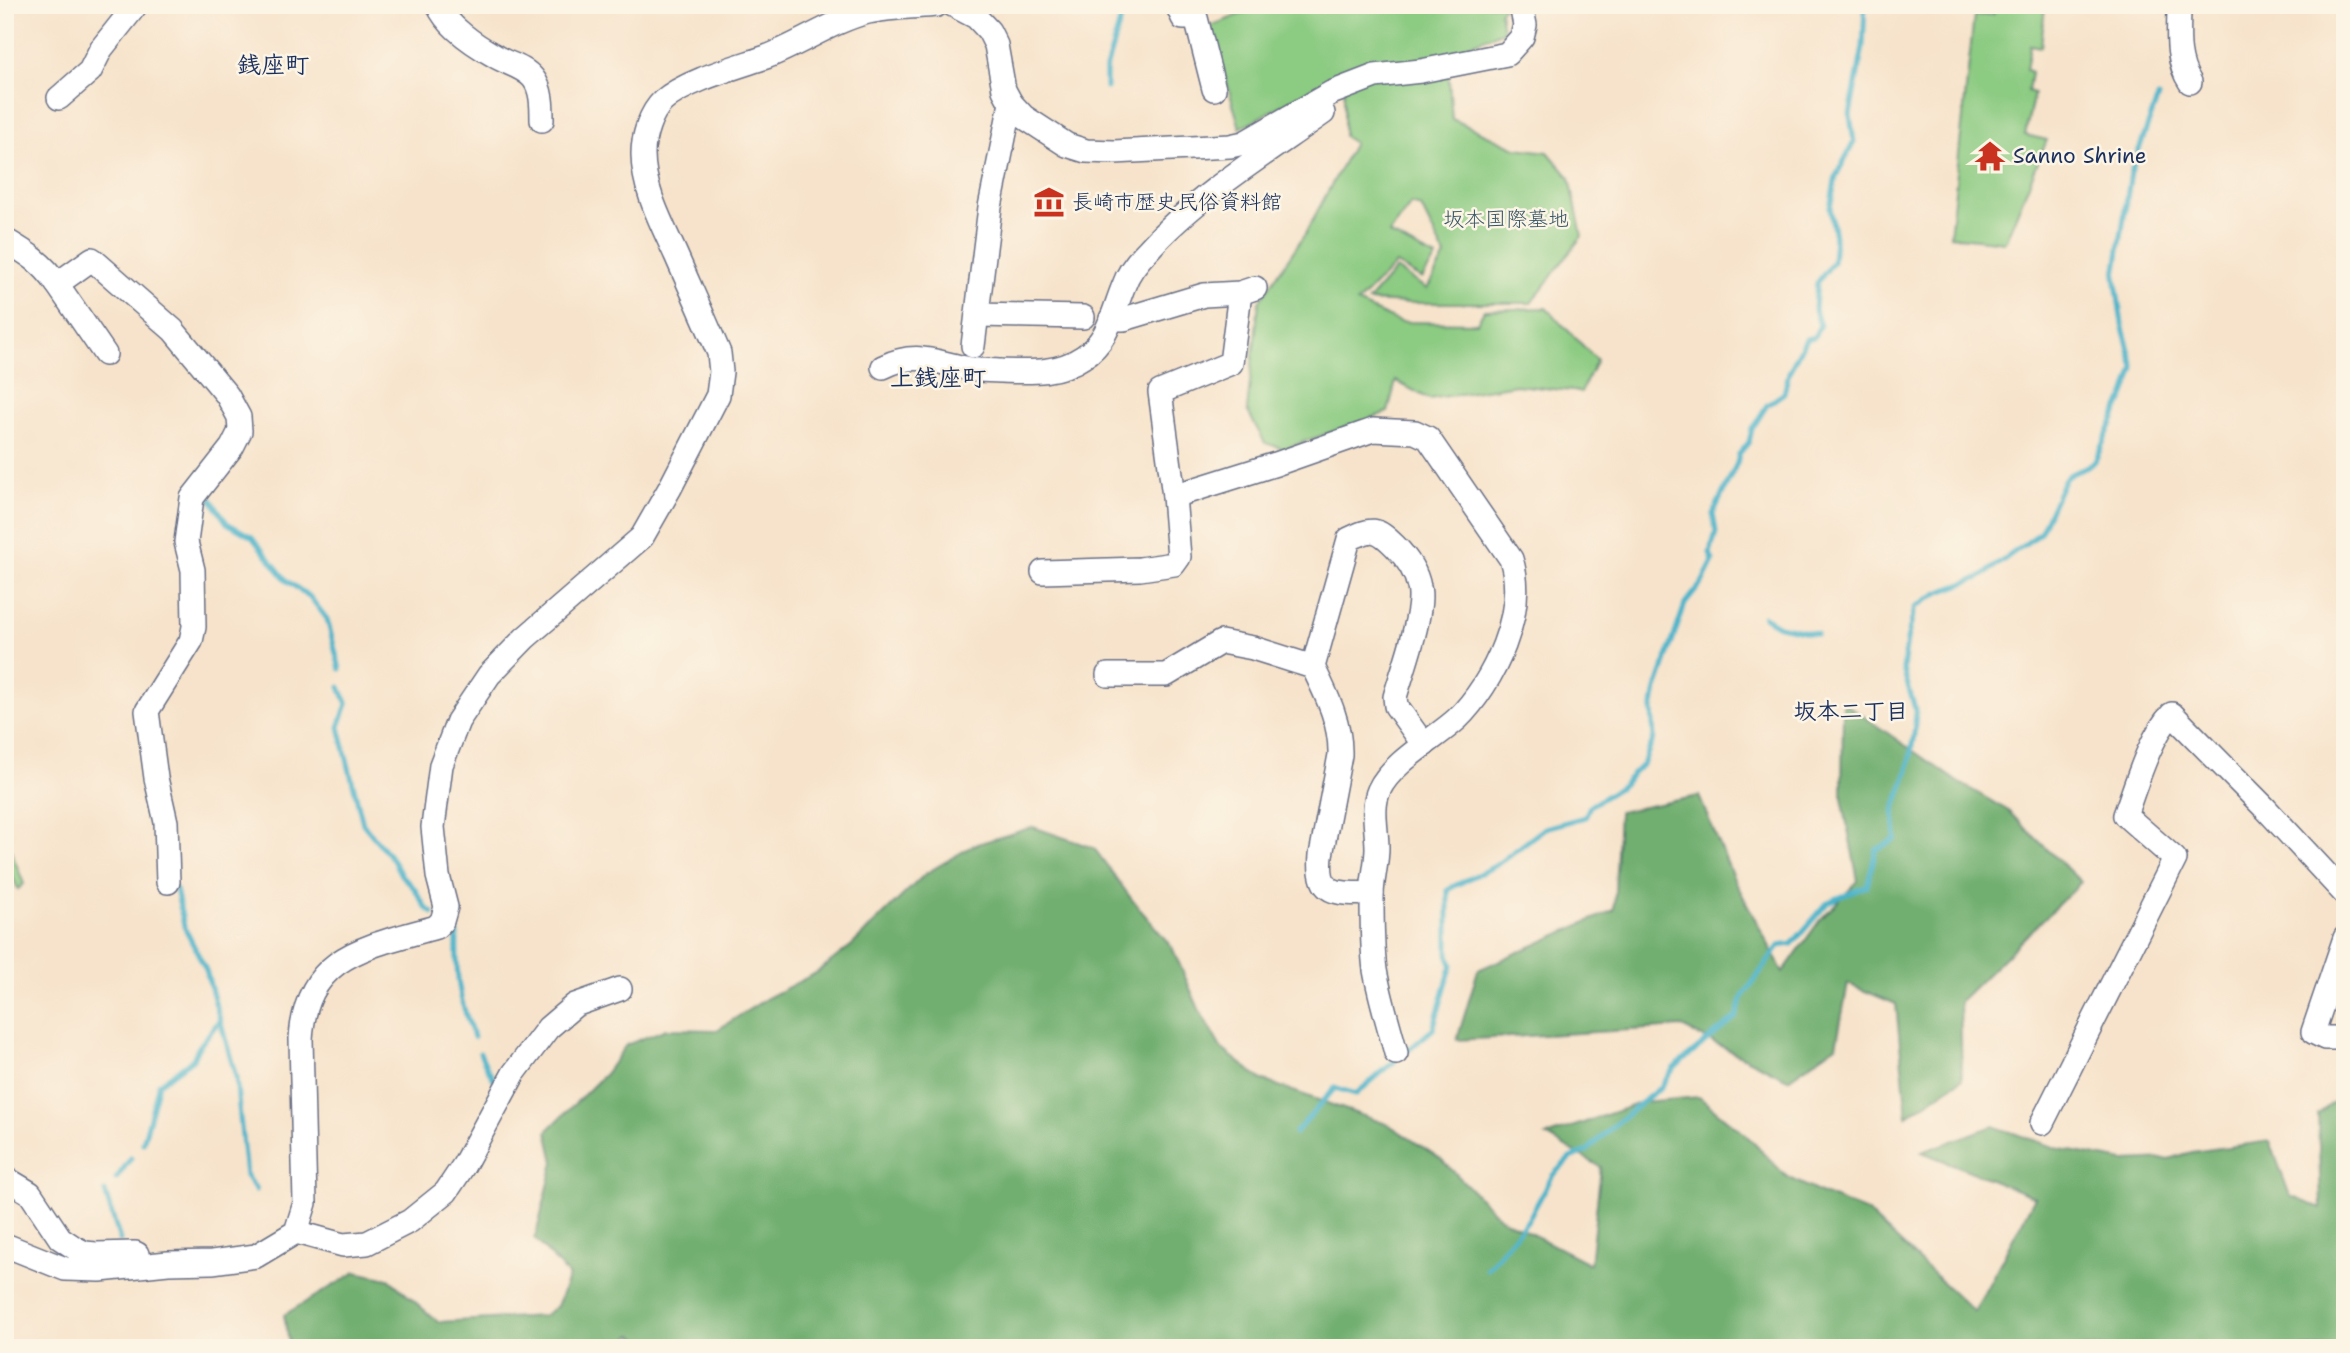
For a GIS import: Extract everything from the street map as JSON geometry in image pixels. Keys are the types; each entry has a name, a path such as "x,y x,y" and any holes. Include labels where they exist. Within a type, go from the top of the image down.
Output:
{"street":[{"path":"59,98 90,71 102,49 136,5"},
{"path":"438,5 443,15 467,36 495,57 514,65 533,78 540,93 542,120"},
{"path":"5,1245 65,1269 100,1270 257,1256 296,1232 305,1203 302,1017 316,983 338,960 377,944 436,927 442,921 446,906 438,876 433,827 441,765 458,721 489,675 525,638 642,537 718,395 721,372 719,353 657,212 645,169 644,142 655,111 672,93 771,55 846,20 869,12 937,5"},
{"path":"953,5 976,17 989,31 996,46 1004,90 1011,103 1024,117 1067,145 1086,151 1114,152 1230,146 1252,139 1331,93 1375,76 1421,71 1507,54 1522,37 1525,25 1521,5"},
{"path":"1177,5 1183,18 1196,18 1214,89"},
{"path":"2179,5 2179,56 2182,71 2190,82"},
{"path":"883,367 894,361 913,357 942,360 970,369 1040,373 1084,357 1103,338 1125,281 1146,251 1177,221 1248,166 1330,109 1331,93"},
{"path":"973,346 990,207 1011,103"},
{"path":"5,240 33,256 48,270 105,354"},
{"path":"57,284 92,259 173,330 227,395 239,417 240,431 232,447 192,498 187,542 193,570 194,627 191,641 147,711 156,778 166,822 168,882"},
{"path":"1043,572 1140,569 1174,564 1179,557 1160,393 1231,363 1247,290 1204,295 1124,319 1111,319"},
{"path":"977,314 1083,317"},
{"path":"1174,496 1373,430 1415,432 1428,438 1511,559 1517,588 1507,634 1496,665 1472,702 1457,719 1388,776 1375,802 1377,849 1372,894 1375,970 1396,1053"},
{"path":"1372,894 1335,891 1327,888 1321,880 1321,855 1341,741 1329,702 1313,667 1349,539 1367,531 1381,533 1409,564 1415,572 1420,590 1419,608 1395,697 1396,706 1424,745"},
{"path":"1108,675 1166,675 1221,642 1253,648 1313,667"},
{"path":"2042,1123 2175,859 2125,814 2147,757 2164,722 2172,714 2345,894"},
{"path":"2345,939 2313,1032 2325,1038 2345,1038"},
{"path":"296,1232 343,1245 366,1243 410,1221 446,1192 464,1165 514,1073 548,1028 575,1005 620,989"},
{"path":"5,1178 30,1194 60,1238 75,1248 96,1254 135,1253 144,1266"}],"green space":[{"name":"坂本国際墓地","path":"1265,5 1506,5 1500,11 1503,31 1447,54 1452,119 1516,148 1548,152 1570,178 1582,236 1531,303 1368,301 1396,269 1427,289 1445,256 1421,207 1411,204 1389,234 1436,258 1422,279 1396,264 1357,303 1400,322 1477,323 1484,310 1546,308 1597,360 1581,392 1516,385 1429,399 1396,381 1388,412 1284,449 1265,443 1247,410 1259,302 1305,234 1354,143 1344,136 1344,72 1240,128 1210,26"},
{"path":"1993,5 2045,5 2041,47 2030,45 2026,70 2031,72 2028,91 2034,93 2025,135 2047,140 2005,242 1950,236 1974,16 1994,14"},
{"path":"1843,702 1955,780 2007,810 2081,882 1960,1001 1962,1079 1907,1116 1896,1004 1848,984 1836,1046 1788,1079 1682,1027 1457,1040 1478,970 1614,910 1619,812 1699,796 1733,877 1783,972 1820,920 1858,881 1842,798"},
{"path":"1033,827 1094,848 1133,901 1172,947 1199,1009 1221,1048 1262,1080 1389,1125 1441,1159 1499,1217 1590,1264 1601,1167 1546,1136 1643,1102 1699,1097 1746,1135 1786,1176 1867,1212 1974,1312 2035,1197 1922,1152 1993,1126 2060,1149 2124,1161 2168,1159 2192,1152 2270,1141 2290,1196 2321,1208 2318,1114 2345,1094 2345,1348 659,1348 632,1335 616,1348 290,1348 284,1315 356,1272 389,1279 438,1322 543,1316 557,1306 569,1276 535,1239 554,1162 547,1131 605,1074 626,1045 666,1029 717,1030 767,998 816,973 852,945 925,874 974,845"},
{"path":"8,843 24,884 18,889 12,875 5,877 5,845"}],"waterway":[{"path":"1106,88 1106,68 1125,5"},
{"path":"1403,1055 1433,1029 1452,964 1448,955 1448,889 1495,866 1545,828 1585,817 1590,806 1619,788 1643,764 1654,738 1652,710 1656,689 1685,604 1702,583 1713,561 1710,553 1716,532 1713,514 1739,454 1749,442 1752,429 1767,405 1784,393 1789,372 1806,339 1814,337 1820,325 1815,310 1817,283 1833,262 1835,237 1830,208 1836,176 1854,142 1850,115 1863,47 1865,5"},
{"path":"1487,1269 1528,1220 1553,1175 1570,1158 1587,1151 1661,1087 1674,1068 1736,1017 1743,996 1779,946 1792,944 1828,902 1867,886 1876,850 1896,839 1894,811 1907,773 1916,712 1903,669 1915,607 1940,592 1979,578 2040,533 2064,480 2095,461 2126,392 2134,368 2122,324 2115,276 2131,172 2158,97"},
{"path":"211,499 227,523 252,537 287,581 310,597 327,619 340,669"},
{"path":"1764,617 1779,626 1817,634"},
{"path":"340,687 347,704 339,727 363,824 393,860 426,908 433,913"},
{"path":"176,889 184,926 206,970 236,1077 246,1176 256,1190"},
{"path":"452,927 457,931 457,973 461,997 474,1037"},
{"path":"143,1143 159,1084 193,1059 198,1048 220,1020"},
{"path":"480,1053 499,1088"},
{"path":"1295,1133 1335,1088 1356,1094 1395,1061"},
{"path":"116,1179 131,1158"},
{"path":"105,1192 120,1240"}],"place":[{"name":"Sanno Shrine","path":"1990,156"},
{"name":"長崎市歴史民俗資料館","path":"1049,202"}],"district":[{"name":"銭座町","path":"273,65"},
{"name":"上銭座町","path":"938,378"},
{"name":"坂本二丁目","path":"1851,711"}]}
